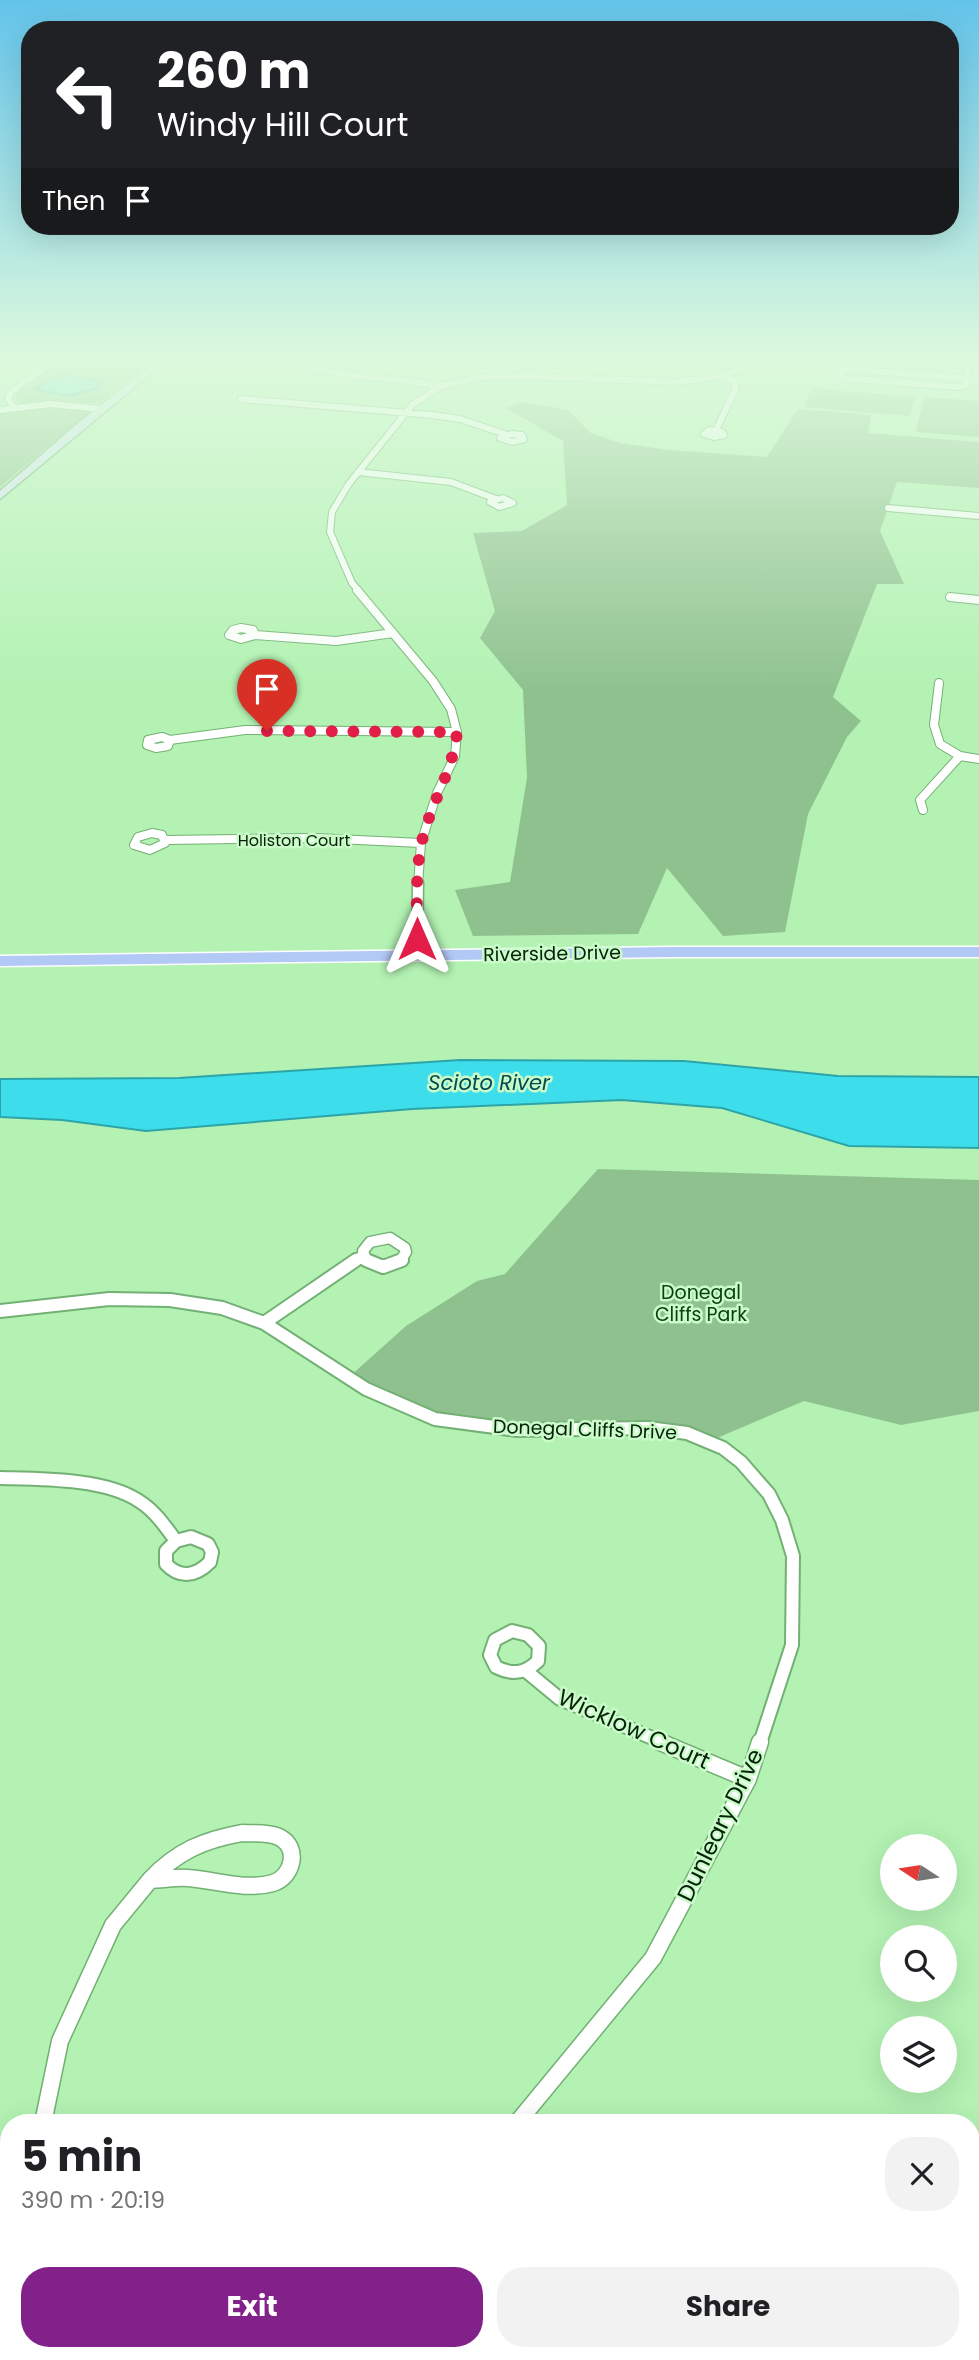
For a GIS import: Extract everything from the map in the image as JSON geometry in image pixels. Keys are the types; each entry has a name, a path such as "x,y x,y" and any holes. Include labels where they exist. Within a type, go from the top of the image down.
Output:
{"main road":[{"name":"Riverside Drive","path":"0,961 416,955 979,952"}],"street":[{"path":"0,496 27,471"},
{"path":"416,955 421,843 437,793 455,756 457,732 451,709 445,699 352,583 330,532 332,512 358,472 451,482 496,499"},
{"path":"888,508 979,516"},
{"path":"950,597 979,600"},
{"path":"255,635 336,641 393,633"},
{"path":"939,683 933,734 940,746 959,757 979,759"},
{"path":"170,740 245,730 457,732"},
{"path":"923,810 920,800 959,757"},
{"name":"Holiston Court","path":"166,840 316,838 421,843"},
{"path":"264,1323 344,1266 363,1256"},
{"name":"Donegal Cliffs Drive","path":"0,1311 109,1299 149,1299 222,1308 264,1323 366,1388 435,1419 517,1430 648,1428 696,1435"},
{"name":"Dunleary Drive","path":"524,2114 653,1958 748,1779 792,1645 793,1556 782,1520 760,1481 723,1448 696,1435"},
{"path":"0,1478 51,1479 134,1498 155,1514 176,1541"},
{"name":"Wicklow Court","path":"526,1671 560,1699 748,1779"},
{"path":"45,2114 60,2041 113,1925 150,1881 166,1862 201,1840 242,1833 272,1835 284,1840 292,1850 293,1862 287,1874 276,1882 250,1885 185,1878 150,1881"}],"green space":[{"path":"0,471 19,471 0,487"},
{"path":"565,471 979,471 979,488 897,482 880,531 904,584 877,584 833,697 861,721 847,737 808,814 785,932 723,936 667,868 638,934 473,936 455,890 510,882 527,778 523,690 480,638 495,611 473,533 522,531 567,505"},
{"name":"Donegal Cliffs Park","path":"598,1169 979,1180 979,1411 901,1425 804,1401 710,1441 696,1435 517,1430 435,1419 349,1377 406,1326 477,1281 505,1274"}],"water":[{"name":"Scioto River","path":"460,1060 684,1061 838,1076 979,1077 979,1148 849,1146 722,1108 622,1100 412,1109 146,1131 62,1120 0,1117 0,1079 179,1078"}],"route":[{"path":"267,731 457,732 455,756 437,793 421,843 417,939"}]}
